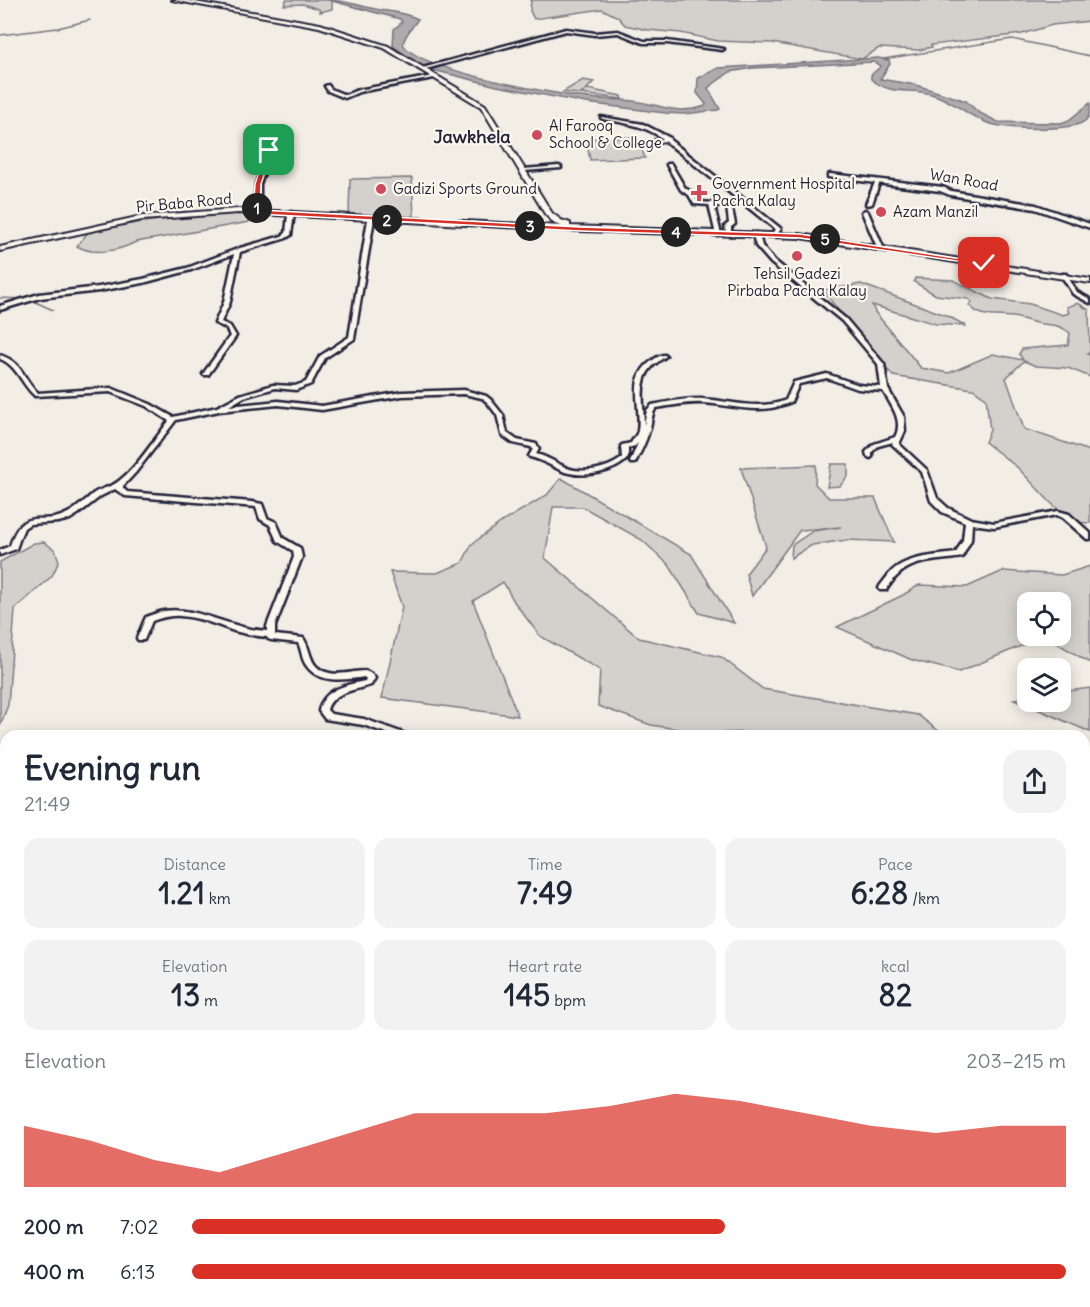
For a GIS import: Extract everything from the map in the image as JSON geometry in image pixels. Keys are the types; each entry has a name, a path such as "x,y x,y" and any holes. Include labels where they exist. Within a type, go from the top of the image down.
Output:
{"main road":[{"path":"175,0 320,26 386,47 424,68 433,77 483,106 553,219 588,230"},
{"name":"Pir Baba Road","path":"0,249 142,218 238,211 588,230 718,234 729,230 756,235 787,236 880,247 1090,281"},
{"path":"545,227 552,224 553,219"}],"street":[{"path":"424,68 566,30 595,34 618,32 643,42 667,42 722,49"},
{"path":"327,86 330,90 348,96 358,91 433,77"},
{"path":"603,118 641,125 668,139 778,229 775,234 787,236"},
{"path":"256,212 258,184 268,159 273,133"},
{"path":"639,144 668,139"},
{"path":"669,165 683,189 691,194 695,203 729,205 732,224 729,230 715,223"},
{"path":"524,170 559,167"},
{"name":"Wan Road","path":"830,176 943,189 950,193 1020,204 1090,226"},
{"path":"869,204 878,181"},
{"path":"711,204 718,234"},
{"path":"865,212 880,247"},
{"path":"0,308 23,303 30,298 143,281 189,269 284,237 289,234 291,214"},
{"path":"219,409 255,391 281,385 296,388 309,383 322,357 334,348 350,341 359,307 372,219"},
{"path":"756,235 759,246 773,262 844,320 883,369 885,389 901,417 902,431 895,439 872,448 869,452 870,456"},
{"path":"206,374 233,336 228,327 218,323 226,302 237,252"},
{"path":"1064,276 1075,293 1090,301"},
{"path":"0,553 12,547 18,530 33,519 66,518 99,493 119,485 134,471 172,419 219,409 278,403 322,408 402,394 464,392 484,397 489,401 500,415 504,435 515,442 534,445 536,449 532,456 546,458 570,472 607,469 620,464 625,458 624,446 633,445 641,433 642,375 650,364 663,356"},
{"path":"0,357 7,358 18,367 29,389 37,395 111,390 148,405 172,419"},
{"path":"633,462 647,433 650,410 654,406 700,401 748,408 777,405 789,401 796,383 826,376 858,387 885,389"},
{"path":"895,439 894,444 925,471 934,499 939,506 969,520 1005,525 1058,513 1066,516 1090,537"},
{"path":"119,485 119,489 125,494 259,506 264,519 273,524 280,539 297,550 298,557 270,634"},
{"path":"883,588 896,571 902,568 936,557 959,555 967,540 969,520"},
{"path":"141,638 148,620 161,614 171,613 201,615 223,626 253,634 270,634 271,637 300,640 306,650 308,661 319,672 344,677 365,674 371,678 368,683 341,691 328,699 323,705 323,711 328,717 364,722 386,730"}],"shaded area":[{"path":"286,0 328,0 332,1 332,9 320,12 319,9 303,4 284,5"},
{"path":"328,0 401,13 418,19 403,44 414,54 434,63 490,80 574,96 633,101 676,110 694,109 706,104 697,93 698,78 718,68 878,58 889,60 890,64 880,79 916,85 966,101 978,112 998,122 1061,123 1069,120 1090,103 1090,113 1086,120 1079,124 1055,128 1025,128 991,124 940,97 923,92 894,90 879,85 871,79 871,75 881,66 874,62 753,68 730,72 708,88 720,109 718,110 684,114 665,113 586,103 497,86 421,67 393,46 394,29 402,22 400,19"},
{"path":"531,0 1090,0 1090,21 1052,25 1022,34 931,45 932,47 919,50 879,48 862,59 772,43 718,41 681,33 648,30 625,25 618,17 602,9 534,19 530,11"},
{"path":"583,80 594,82 581,94 588,89 621,96 622,99 563,92"},
{"path":"637,137 645,158 590,160 586,139"},
{"name":"Gadizi Sports Ground","path":"412,178 414,217 349,215 350,179"},
{"path":"251,214 249,222 136,242 106,251 91,251 77,246 89,231 106,227 190,216"},
{"path":"915,278 953,280 992,299 1030,304 1063,315 1069,313 1067,307 1078,303 1089,310 1090,352 1087,354 1090,355 1090,377 1068,368 1036,366 1024,361 1006,378 1024,429 1090,451 1090,523 1073,522 1051,503 1018,468 985,442 990,430 986,398 973,389 893,376 855,333 823,290 861,284 948,316 966,326 936,324 872,305 875,312 921,368 949,373 993,354 1023,360 1019,354 1022,349 1068,345 1070,333 1054,325 1016,317 990,316 978,312 969,305 972,302 968,299 936,295 914,282"},
{"path":"831,464 848,464 848,476 840,486 827,487"},
{"path":"816,465 815,484 829,498 875,498 894,542 847,540 812,545 791,558 792,545 813,531 841,527 800,530 752,596 746,574 766,547 741,468"},
{"path":"561,478 691,554 734,623 699,613 669,565 642,540 583,507 553,507 545,558 639,638 721,657 763,689 918,715 937,730 684,730 651,725 598,706 600,670 540,636 515,603 503,582 473,601 518,716 382,698 402,607 390,572 437,573 462,563 472,544 500,523 547,495"},
{"path":"44,542 55,550 59,561 52,576 15,609 8,705 0,726 0,562 34,543"},
{"path":"1090,566 1090,663 1062,646 1071,646 1071,592 1017,592 1017,646 1021,646 959,672 912,660 837,627 919,585 967,587 1003,571 1062,575"},
{"path":"1090,688 1090,730 1044,712 1071,712 1071,691"}],"waterway":[{"path":"0,35 58,28 90,20"},
{"path":"883,59 1012,39 1090,56"},
{"path":"0,298 25,299"},
{"path":"31,300 53,310"}],"place":[{"name":"Al Farooq School & College","path":"537,135"},
{"name":"Gadizi Sports Ground","path":"381,189"},
{"name":"Government Hospital Pacha Kalay","path":"699,193"},
{"name":"Azam Manzil","path":"881,212"},
{"name":"Tehsil Gadezi Pirbaba Pacha Kalay","path":"797,256"}],"district":[{"name":"Jawkhela","path":"472,137"}],"route":[{"path":"269,150 268,159 258,184 256,212 580,229 800,236 984,263"}]}
